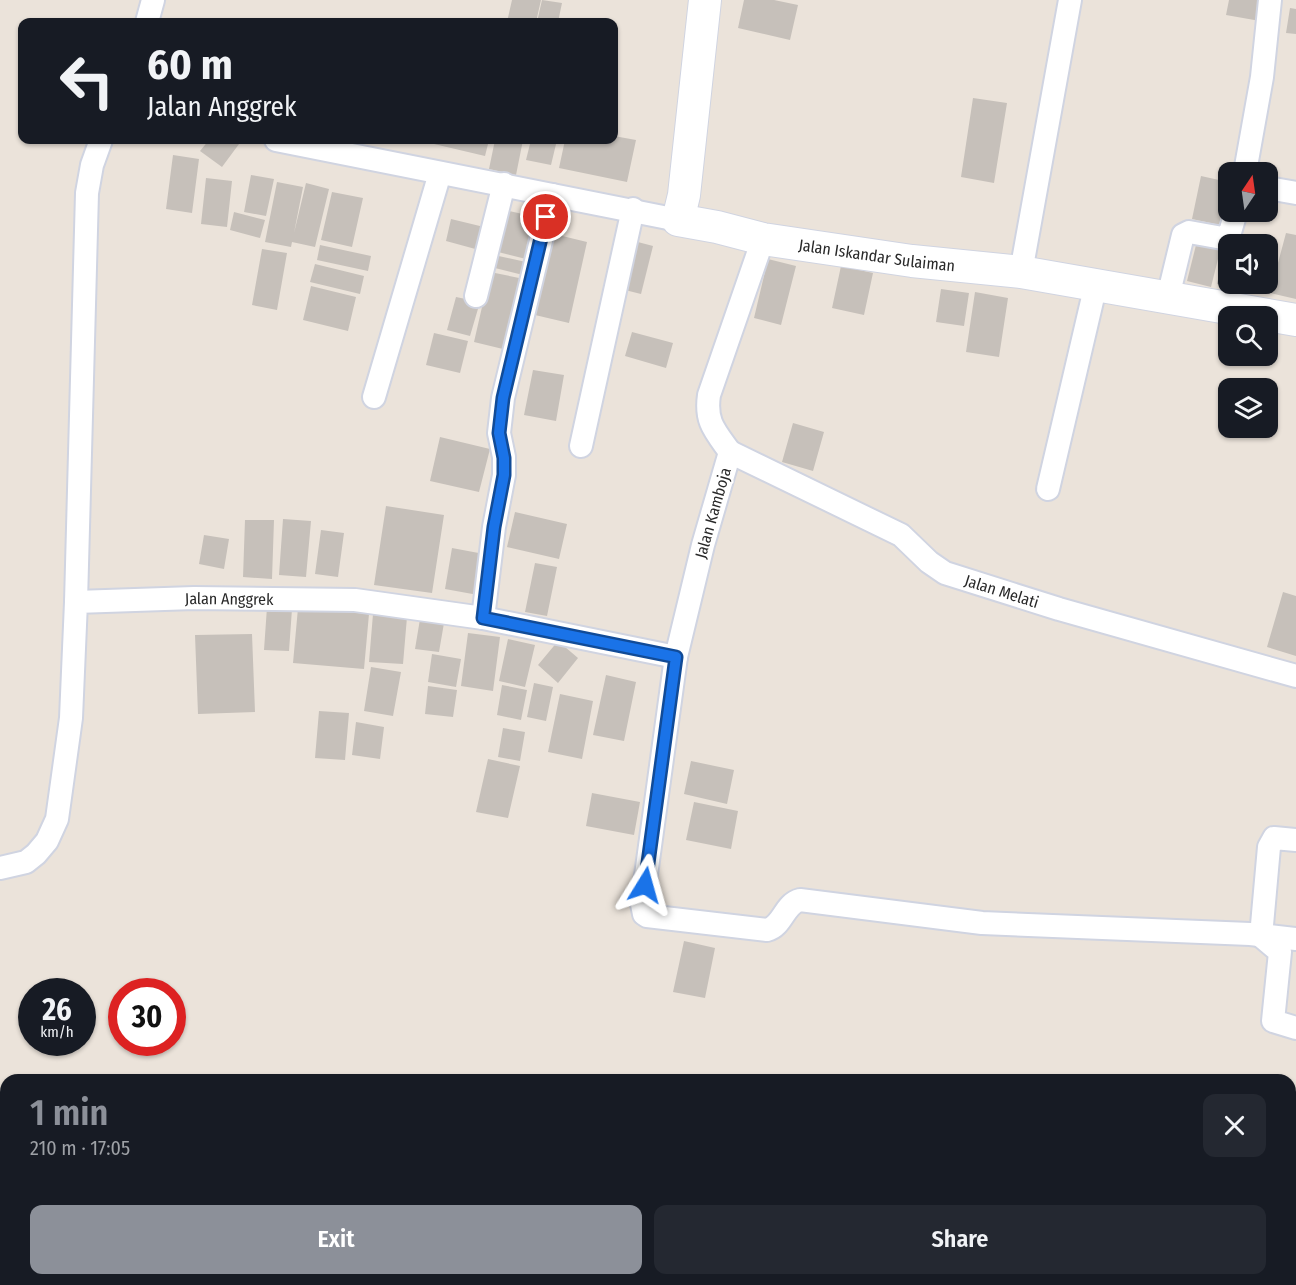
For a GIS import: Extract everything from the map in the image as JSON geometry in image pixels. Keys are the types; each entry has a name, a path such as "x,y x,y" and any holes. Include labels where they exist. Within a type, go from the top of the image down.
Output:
{"street":[{"path":"148,18 153,0"},
{"path":"296,144 633,209 678,220 684,195 705,0"},
{"path":"1020,272 1070,0"},
{"path":"1247,162 1262,77 1270,0"},
{"path":"0,868 26,862 47,841 57,819 71,718 87,193 92,165 100,144"},
{"path":"374,397 440,173"},
{"path":"477,296 504,184"},
{"path":"1278,190 1296,193"},
{"path":"483,618 494,527 504,475 504,458 499,433 503,398 552,195"},
{"path":"581,446 633,209"},
{"name":"Jalan Iskandar Sulaiman","path":"678,220 763,239 912,261 1020,272 1296,320"},
{"path":"1168,297 1183,235 1189,232 1228,239 1233,222"},
{"name":"Jalan Kamboja","path":"763,239 709,395 708,416 730,452 703,545 676,657 642,910 647,916 766,930 776,927 790,906 800,900 982,923 1261,936"},
{"path":"1048,489 1096,284"},
{"name":"Jalan Melati","path":"730,452 901,535 928,562 945,573 1059,609 1296,676"},
{"name":"Jalan Anggrek","path":"76,602 194,598 355,600 483,618 676,657"},
{"path":"1261,936 1269,847 1274,838 1296,840"},
{"path":"1261,936 1296,939"},
{"path":"1261,936 1280,952 1273,1021 1296,1028"}],"building":[{"path":"512,0 541,0 537,18 508,18"},
{"path":"542,0 562,3 559,18 538,18"},
{"path":"744,0 774,0 798,5 790,40 738,28"},
{"path":"1229,0 1264,0 1260,21 1226,15"},
{"path":"1290,8 1296,9 1296,34 1286,33"},
{"path":"973,98 1007,103 994,183 961,177"},
{"path":"618,137 636,140 627,182 559,168 564,144 618,144"},
{"path":"206,144 239,144 222,167 200,151"},
{"path":"434,144 488,144 485,156"},
{"path":"494,144 522,144 516,175 489,169"},
{"path":"530,144 556,144 551,165 526,160"},
{"path":"173,155 199,159 192,213 166,209"},
{"path":"251,175 274,179 266,216 244,212"},
{"path":"1201,176 1218,180 1218,222 1226,222 1225,226 1192,219"},
{"path":"206,178 232,181 227,227 201,224"},
{"path":"277,182 303,187 294,233 306,183 329,189 315,247 292,242 291,247 265,242"},
{"path":"332,192 363,198 352,247 321,240"},
{"path":"505,210 536,217 526,259 494,251"},
{"path":"234,212 265,220 260,238 230,230"},
{"path":"451,219 484,227 479,250 446,241"},
{"path":"1286,233 1296,235 1296,299 1274,294 1278,294 1278,263"},
{"path":"554,234 587,242 569,323 535,315"},
{"path":"1198,237 1218,242 1218,259 1211,287 1187,281"},
{"path":"634,241 653,246 641,294 621,289"},
{"path":"320,245 371,256 368,271 317,260"},
{"path":"262,249 287,253 277,310 252,305"},
{"path":"494,255 526,262 523,275 491,267"},
{"path":"768,259 796,266 781,325 754,318"},
{"path":"315,264 364,276 360,294 310,282"},
{"path":"841,266 873,273 864,315 832,308"},
{"path":"490,272 524,279 507,350 474,342"},
{"path":"311,286 356,297 348,331 303,320"},
{"path":"941,289 969,293 964,326 936,322"},
{"path":"975,292 1008,298 999,357 966,352"},
{"path":"456,297 480,302 470,336 447,330"},
{"path":"632,332 673,343 666,368 625,356"},
{"path":"434,333 468,341 460,373 426,365"},
{"path":"533,370 564,375 556,421 524,415"},
{"path":"793,423 824,432 813,471 782,462"},
{"path":"440,437 490,449 479,492 430,481"},
{"path":"386,506 444,515 432,593 374,585"},
{"path":"515,512 567,524 559,559 507,547"},
{"path":"283,519 311,521 306,577 279,575"},
{"path":"245,520 274,520 272,579 243,577"},
{"path":"321,530 344,533 338,577 315,574"},
{"path":"204,535 229,539 224,569 199,564"},
{"path":"452,548 484,554 478,595 445,589"},
{"path":"535,563 557,567 547,616 525,612"},
{"path":"1283,592 1296,596 1296,656 1267,647"},
{"path":"267,607 292,609 289,651 264,650"},
{"path":"298,608 369,614 364,669 293,663"},
{"path":"373,614 407,617 403,664 369,662"},
{"path":"420,619 444,623 439,652 415,649"},
{"path":"468,633 500,637 493,691 461,686"},
{"path":"252,634 255,712 198,714 195,635"},
{"path":"508,639 535,645 525,687 499,681"},
{"path":"558,641 578,658 558,683 538,665"},
{"path":"432,654 461,659 456,687 428,682"},
{"path":"371,667 401,672 393,716 364,711"},
{"path":"606,675 636,682 624,741 593,735"},
{"path":"534,683 553,687 546,721 527,717"},
{"path":"502,685 527,690 521,720 497,715"},
{"path":"428,686 457,690 453,717 425,714"},
{"path":"560,694 593,701 582,759 548,752"},
{"path":"319,711 349,713 345,760 315,758"},
{"path":"356,722 384,727 380,759 352,755"},
{"path":"503,728 525,732 520,761 498,757"},
{"path":"488,759 520,766 508,818 476,812"},
{"path":"691,761 734,770 727,804 684,794"},
{"path":"592,793 640,802 634,835 586,826"},
{"path":"694,802 738,811 731,849 686,840"},
{"path":"684,941 715,948 705,998 673,992"}],"route":[{"path":"546,217 503,398 499,433 504,458 504,475 494,527 483,618 676,657 645,885"}]}
